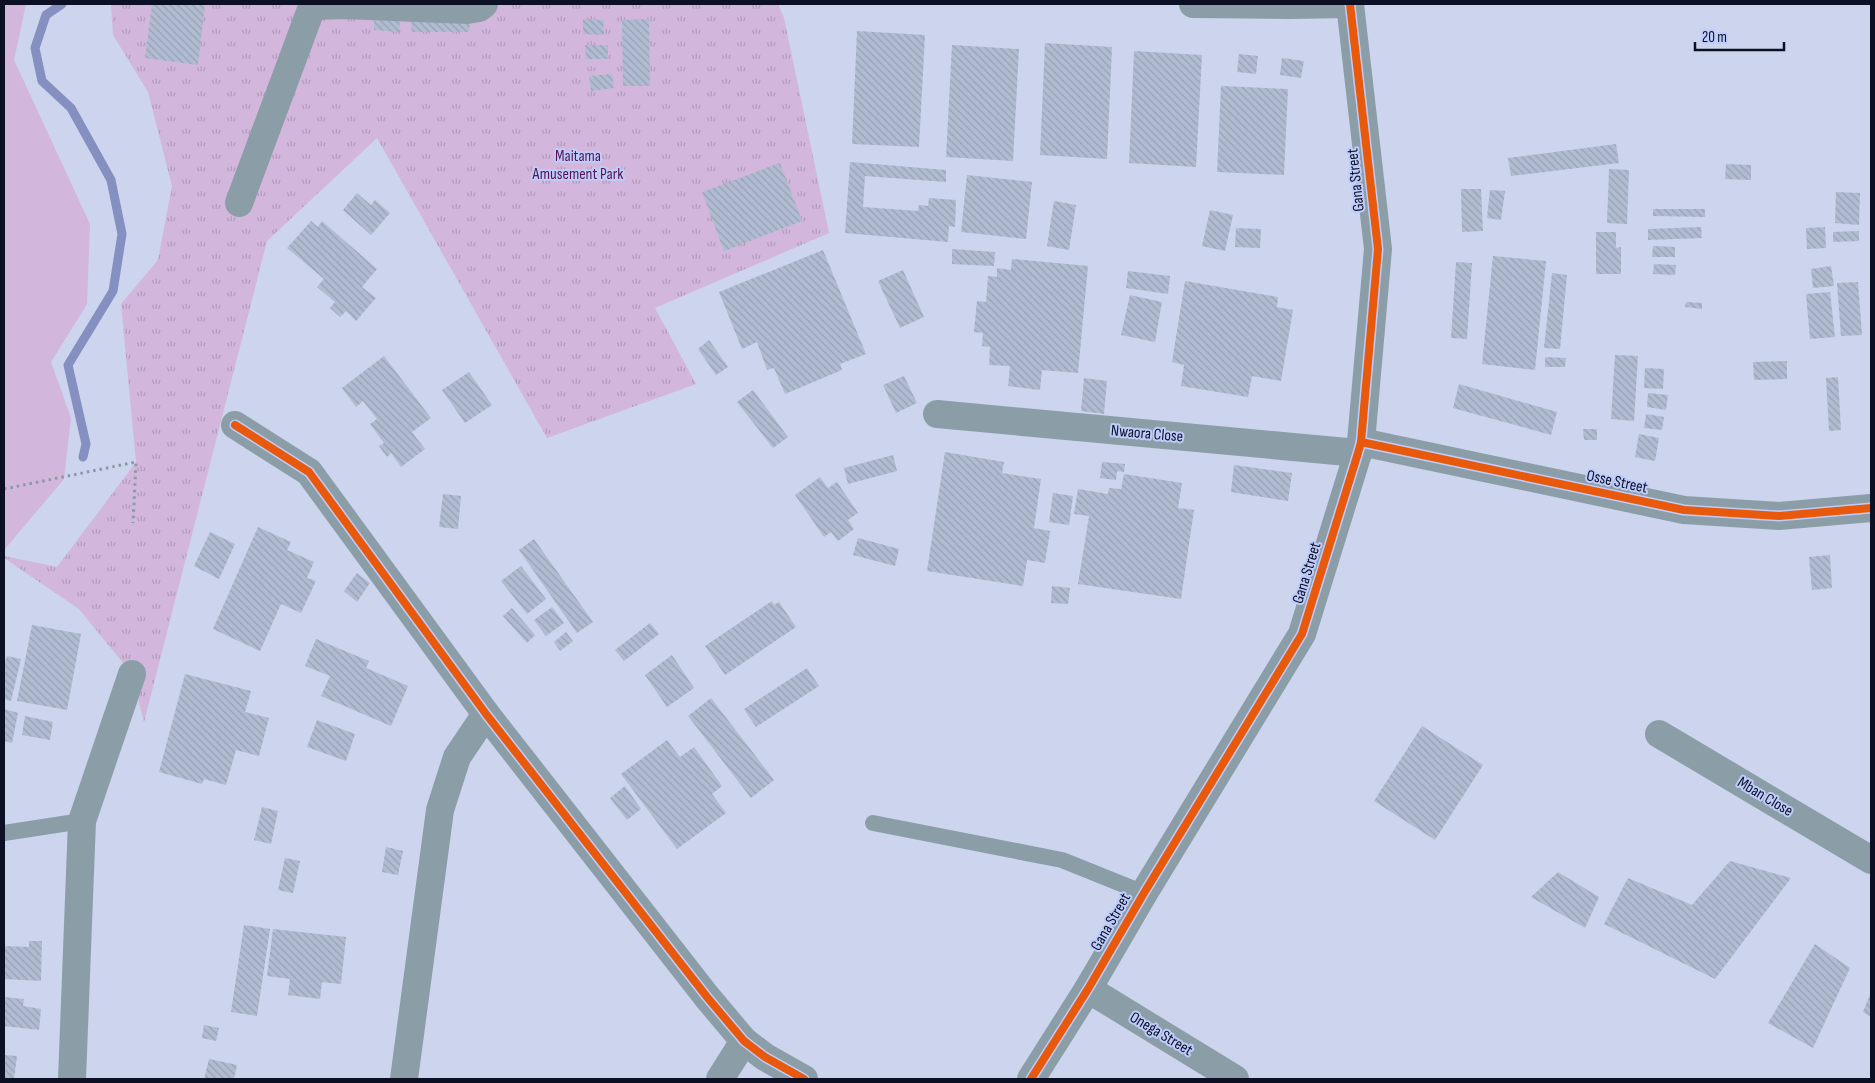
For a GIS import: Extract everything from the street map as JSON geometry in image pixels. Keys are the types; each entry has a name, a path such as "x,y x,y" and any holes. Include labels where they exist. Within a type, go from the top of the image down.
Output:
{"street":[{"path":"240,203 313,5 468,10 479,8 484,4"},
{"path":"1193,4 1350,4"},
{"name":"Gana Street","path":"1031,1079 1088,990 1144,893 1302,634 1359,448 1378,249 1350,4"},
{"name":"Nwaora Close","path":"937,414 1359,448"},
{"path":"235,425 309,472 486,714 707,997 744,1041 766,1057 804,1079"},
{"name":"Osse Street","path":"1359,448 1684,510 1779,516 1871,508"},
{"path":"72,1079 82,821 132,674"},
{"path":"404,1079 440,810 457,756 486,714"},
{"name":"Mban Close","path":"1659,734 1871,860"},
{"name":"Onega Street","path":"1088,990 1235,1079"},
{"path":"720,1079 744,1041"}],"lane":[{"path":"4,833 82,821"},
{"path":"873,823 1062,860 1144,893"}],"path":[{"path":"4,489 136,462 133,523"}],"green space":[{"path":"4,4 26,4 14,60 90,224 87,304 51,362 71,418 64,479 4,550"},
{"name":"Maitama Amusement Park","path":"111,4 778,4 784,18 829,233 655,308 696,384 547,438 377,138 267,241 144,722 132,674 79,609 4,558 4,556 57,567 136,462 121,304 158,260 172,186 148,92 113,35"}],"building":[{"path":"152,4 205,4 198,65 145,58"},
{"path":"374,19 400,21 399,32 374,30"},
{"path":"583,19 604,20 603,35 583,34"},
{"path":"649,19 650,86 623,86 622,20"},
{"path":"411,20 470,21 469,32 412,32"},
{"path":"857,31 925,35 919,147 852,144"},
{"path":"1045,43 1112,47 1107,159 1040,155"},
{"path":"585,45 608,45 608,59 586,59"},
{"path":"952,45 1019,49 1013,161 946,157"},
{"path":"1134,51 1202,55 1196,167 1129,163"},
{"path":"1239,54 1258,56 1256,74 1237,72"},
{"path":"1282,58 1304,61 1301,78 1280,75"},
{"path":"612,74 614,88 591,91 589,76"},
{"path":"1221,86 1288,89 1284,175 1217,172"},
{"path":"1616,144 1619,163 1511,176 1508,158"},
{"path":"850,162 946,170 946,182 865,176 863,207 918,211 919,205 928,206 929,198 956,200 955,227 949,226 948,242 845,233"},
{"path":"780,163 802,221 724,251 702,192"},
{"path":"1726,164 1751,165 1751,180 1725,179"},
{"path":"1609,169 1629,170 1627,224 1607,223"},
{"path":"967,175 1032,182 1026,239 961,232"},
{"path":"1461,189 1481,189 1483,231 1462,232"},
{"path":"1490,190 1505,191 1501,220 1487,218"},
{"path":"1836,192 1860,193 1859,225 1835,223"},
{"path":"357,193 371,205 375,200 390,213 371,235 343,210"},
{"path":"1054,201 1076,205 1069,250 1047,246"},
{"path":"1653,209 1705,209 1705,217 1653,216"},
{"path":"1210,210 1233,215 1225,251 1202,246"},
{"path":"311,221 318,227 322,221 377,269 362,287 376,298 356,321 346,311 340,317 330,308 335,302 317,287 324,279 287,248"},
{"path":"1701,227 1702,238 1648,240 1648,229"},
{"path":"1825,227 1826,248 1807,249 1806,228"},
{"path":"1236,228 1261,229 1260,248 1235,247"},
{"path":"1859,231 1859,241 1833,242 1833,232"},
{"path":"1596,232 1616,232 1616,248 1621,247 1621,274 1596,274"},
{"path":"1653,246 1675,247 1675,257 1652,257"},
{"path":"952,249 995,252 994,266 952,264"},
{"path":"823,250 866,354 840,364 842,370 785,394 774,368 767,370 757,342 742,349 719,292"},
{"path":"1493,256 1546,261 1535,370 1482,364"},
{"path":"1012,259 1088,266 1078,373 1042,370 1040,390 1008,386 1010,366 989,365 990,347 982,346 983,333 974,332 977,301 986,302 988,276 997,277 997,268 1011,270"},
{"path":"1456,262 1472,263 1467,339 1451,338"},
{"path":"1654,264 1676,265 1675,275 1653,274"},
{"path":"1831,266 1834,286 1813,288 1811,269"},
{"path":"903,270 924,317 900,328 878,281"},
{"path":"1128,271 1170,276 1168,294 1126,288"},
{"path":"1552,273 1567,275 1560,349 1544,348"},
{"path":"1185,281 1278,297 1277,307 1293,310 1281,381 1252,376 1248,397 1181,386 1184,365 1172,362"},
{"path":"1858,282 1862,335 1841,336 1837,283"},
{"path":"1830,292 1835,337 1810,339 1806,294"},
{"path":"1130,295 1162,302 1155,342 1121,335"},
{"path":"1686,302 1702,303 1702,309 1685,307"},
{"path":"709,340 728,367 716,375 698,349"},
{"path":"1615,355 1638,356 1634,421 1611,419"},
{"path":"384,356 431,418 412,432 425,449 401,467 391,453 387,457 379,446 384,443 370,424 377,419 363,401 356,407 342,388"},
{"path":"1545,357 1566,358 1565,367 1545,367"},
{"path":"1787,361 1787,379 1754,380 1753,362"},
{"path":"1645,368 1664,369 1663,389 1644,388"},
{"path":"469,372 492,405 465,423 442,390"},
{"path":"904,376 917,403 896,413 883,385"},
{"path":"1838,377 1841,430 1829,431 1826,378"},
{"path":"1084,378 1107,381 1104,414 1081,411"},
{"path":"1459,384 1557,412 1551,435 1453,408"},
{"path":"753,390 788,437 773,448 737,402"},
{"path":"1648,393 1668,395 1666,410 1647,407"},
{"path":"1646,414 1664,417 1662,430 1644,428"},
{"path":"1583,429 1597,429 1597,440 1584,440"},
{"path":"1639,434 1659,438 1655,461 1635,457"},
{"path":"945,452 1004,462 1002,473 1041,479 1034,528 1050,531 1045,563 1027,560 1023,586 927,571"},
{"path":"893,455 897,471 848,484 844,468"},
{"path":"1102,462 1125,464 1124,472 1117,471 1116,480 1100,478"},
{"path":"1234,465 1292,473 1288,501 1231,492"},
{"path":"1124,474 1182,483 1178,508 1194,510 1181,599 1078,584 1089,516 1074,514 1078,489 1108,494 1109,488 1121,489"},
{"path":"820,477 828,488 837,482 858,513 848,520 854,529 838,541 831,532 824,537 795,495"},
{"path":"1053,493 1073,496 1069,525 1049,522"},
{"path":"443,494 461,496 458,529 439,527"},
{"path":"258,527 291,542 287,550 314,562 307,578 316,581 301,613 281,604 260,651 213,629"},
{"path":"210,532 235,544 219,579 194,566"},
{"path":"858,538 899,549 895,566 853,555"},
{"path":"534,539 593,622 577,633 519,550"},
{"path":"1830,555 1832,588 1812,590 1809,557"},
{"path":"521,566 546,599 527,614 501,581"},
{"path":"357,573 370,583 357,602 344,591"},
{"path":"1052,586 1070,588 1068,604 1051,603"},
{"path":"772,601 774,605 779,602 796,627 725,675 705,646"},
{"path":"552,607 564,623 546,636 534,620"},
{"path":"512,608 535,635 527,643 503,616"},
{"path":"650,623 659,634 624,661 615,650"},
{"path":"32,625 81,634 67,710 17,701"},
{"path":"566,632 573,641 560,651 554,642"},
{"path":"316,639 369,661 366,668 408,686 391,726 321,696 330,676 305,666"},
{"path":"672,655 694,688 667,707 645,675"},
{"path":"7,656 21,659 11,701 4,699 4,665"},
{"path":"807,668 819,686 756,727 744,709"},
{"path":"185,674 251,691 245,712 269,718 259,756 236,750 226,785 204,779 202,784 159,772"},
{"path":"711,698 774,780 751,798 688,716"},
{"path":"4,709 18,713 12,743 4,741"},
{"path":"25,716 53,722 50,740 22,735"},
{"path":"317,720 355,734 346,761 307,747"},
{"path":"1422,726 1483,765 1435,840 1374,801"},
{"path":"667,740 680,757 694,747 722,786 712,794 726,813 677,849 621,774"},
{"path":"625,786 641,809 627,820 610,798"},
{"path":"262,807 278,811 271,844 254,840"},
{"path":"386,847 403,851 398,875 382,872"},
{"path":"285,858 300,861 293,893 278,890"},
{"path":"1730,861 1791,878 1715,979 1604,924 1628,878 1692,905"},
{"path":"1558,872 1599,897 1585,928 1531,897"},
{"path":"244,925 270,929 257,1016 231,1012"},
{"path":"273,929 346,937 341,984 322,982 320,999 288,995 290,979 267,976"},
{"path":"29,941 42,941 41,981 4,979 4,946 29,947"},
{"path":"1815,944 1850,968 1813,1048 1768,1023"},
{"path":"1871,992 1871,1017 1863,1012"},
{"path":"4,997 24,999 23,1006 41,1009 39,1030 4,1026"},
{"path":"204,1025 219,1028 216,1041 202,1038"},
{"path":"4,1055 17,1056 14,1079 4,1079"},
{"path":"209,1059 237,1065 234,1079 204,1079"}],"waterway":[{"path":"62,4 46,15 35,48 42,81 71,108 111,180 122,234 113,291 68,365 86,444 83,457"}],"cycle path":[{"path":"1031,1079 1088,989 1144,893 1302,634 1358,453 1361,442 1378,249 1350,4"},
{"path":"235,425 309,472 486,714 707,997 744,1041 765,1057 804,1079"},
{"path":"1361,442 1684,510 1779,516 1871,508"}]}
